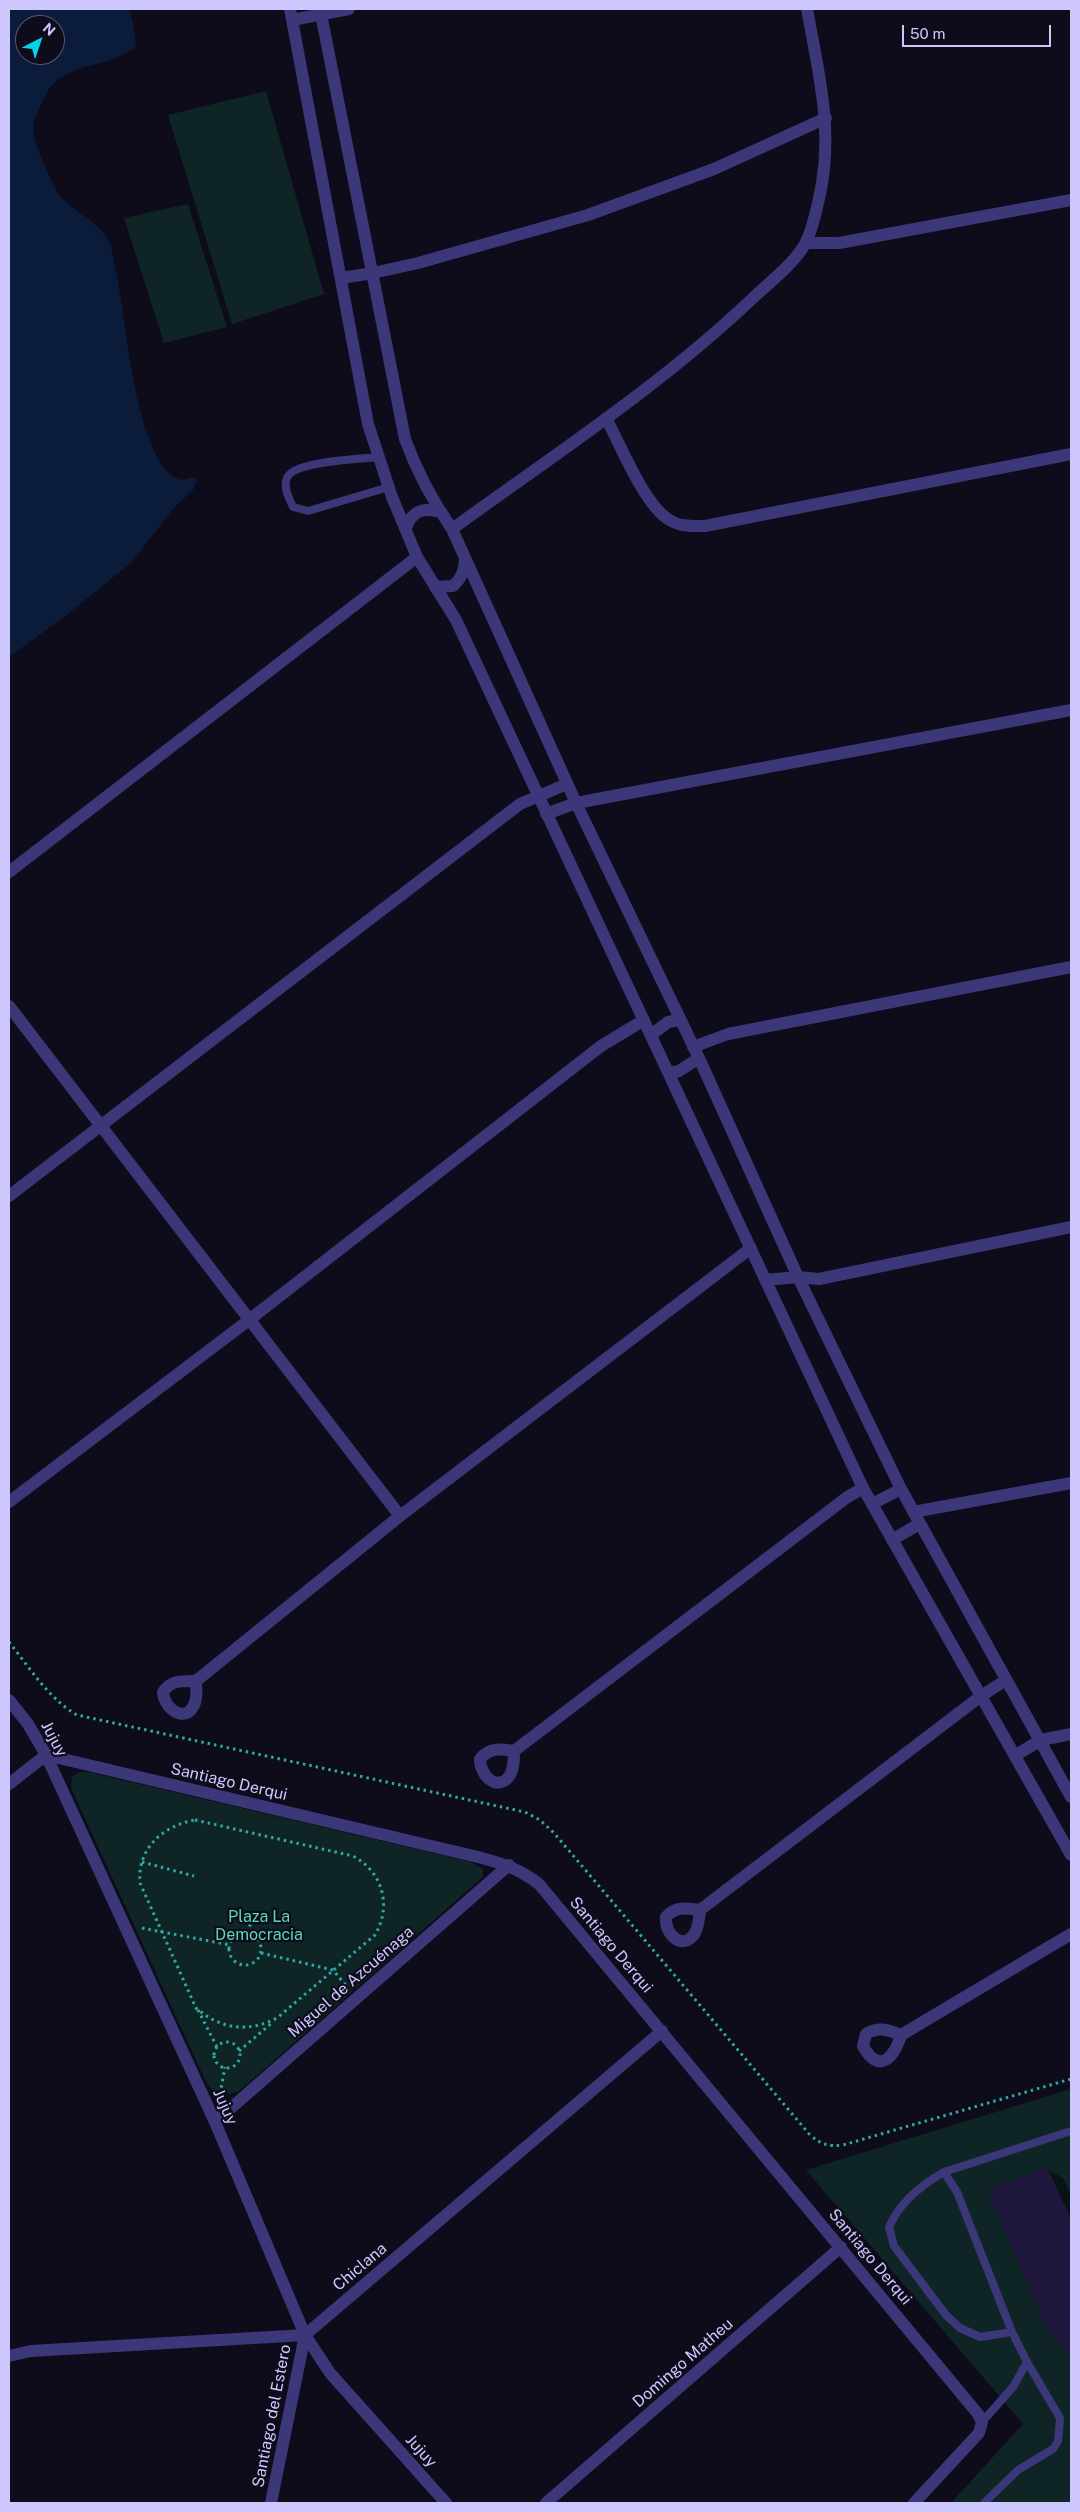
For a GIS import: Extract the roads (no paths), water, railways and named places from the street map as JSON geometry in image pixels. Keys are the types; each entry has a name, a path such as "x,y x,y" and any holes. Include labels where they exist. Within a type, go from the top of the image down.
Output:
{"street":[{"path":"350,9 291,14 368,424 389,487 417,557 456,620 863,1488 1071,1855"},
{"path":"452,529 606,418 692,351 743,308 782,270 806,243 822,189 827,153 826,118 807,9"},
{"path":"320,12 405,439 425,488 452,529 576,803 696,1053 798,1277 912,1512 1041,1740 1071,1797"},
{"path":"341,278 373,274 588,215 714,169 826,118"},
{"path":"806,243 839,242 1071,200"},
{"path":"606,418 653,507 668,520 683,526 705,526 1071,454"},
{"path":"406,528 408,521 421,510 431,509 440,512"},
{"path":"9,872 417,557"},
{"path":"435,587 453,586 460,580 464,571 465,559"},
{"path":"546,814 576,803 1071,710"},
{"path":"9,1196 520,804 568,784"},
{"path":"668,1073 679,1071 696,1053 728,1034 1071,967"},
{"path":"9,1006 400,1516"},
{"path":"9,1502 249,1320 601,1046 644,1020"},
{"path":"651,1035 668,1022 680,1020"},
{"path":"766,1280 798,1277 819,1279 1071,1227"},
{"path":"196,1681 400,1516 751,1248"},
{"path":"912,1512 1071,1483"},
{"path":"514,1751 846,1498 863,1488"},
{"path":"872,1504 901,1489"},
{"path":"892,1540 919,1524"},
{"path":"700,1910 981,1696 1006,1680"},
{"name":"Jujuy","path":"9,1700 28,1724 46,1756 215,2122 306,2335 330,2373 446,2503"},
{"path":"1016,1755 1041,1740 1071,1734"},
{"path":"9,1784 46,1756"},
{"name":"Santiago Derqui","path":"46,1756 509,1865 526,1873 539,1884 662,2031 973,2406 982,2422"},
{"name":"Miguel de Azcuénaga","path":"215,2122 509,1865"},
{"path":"901,2035 1071,1934"},
{"name":"Chiclana","path":"306,2335 662,2031"},
{"name":"Domingo Matheu","path":"546,2503 841,2247"},
{"path":"9,2356 31,2351 306,2335"},
{"name":"Santiago del Estero","path":"271,2503 306,2335"},
{"path":"914,2503 979,2434 982,2422"}],"lane":[{"path":"379,458 303,465 290,472 286,478 286,490 293,507 308,511 389,487"},
{"path":"1012,2332 980,2337 960,2328 946,2315 894,2246 889,2226 896,2210 926,2182 944,2172 1071,2132"},
{"path":"944,2172 957,2192 1012,2332 1027,2362 1060,2418 1058,2441 1053,2449 1018,2470 984,2503"},
{"path":"982,2422 1014,2387 1027,2362"}],"water":[{"path":"9,9 129,9 134,27 136,46 117,58 74,71 54,83 35,117 35,140 51,180 59,194 102,231 111,246 132,375 138,403 155,453 167,471 181,480 193,477 197,480 193,490 172,510 132,562 64,617 9,657"}],"park label":[{"name":"Plaza La Democracia","path":"259,1926"}]}
